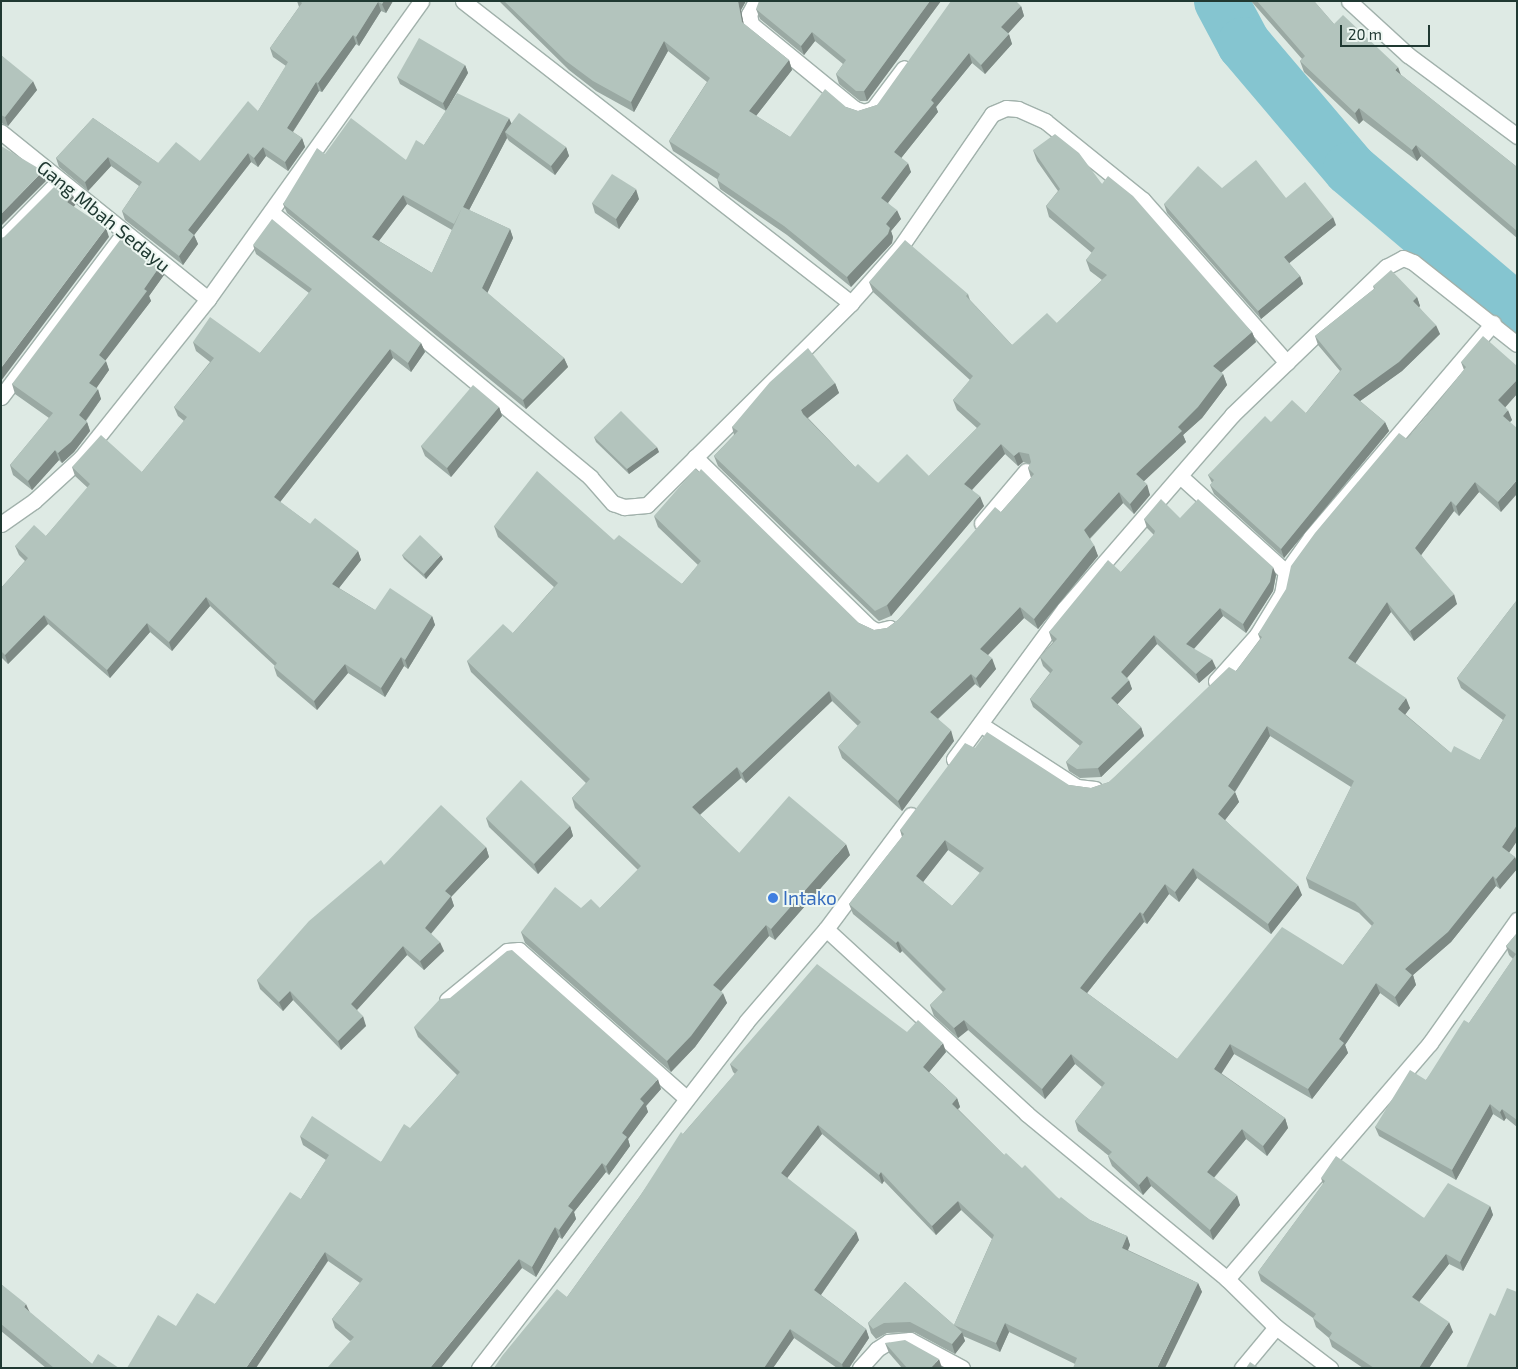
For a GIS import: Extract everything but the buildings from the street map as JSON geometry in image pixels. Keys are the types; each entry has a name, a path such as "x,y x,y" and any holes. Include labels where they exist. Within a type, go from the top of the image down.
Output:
{"street":[{"path":"1,524 34,501 81,458 208,299 421,1"},
{"path":"464,1 851,302"},
{"path":"756,1 749,14 751,24 861,112 873,109 912,56"},
{"path":"1349,1 1408,55 1517,136"},
{"path":"271,212 590,477 613,503 637,508 647,505 851,302 899,249 992,114 1006,108 1018,109 1045,121 1143,200 1287,362"},
{"name":"Gang Mbah Sedayu","path":"1,132 208,299"},
{"path":"1,240 60,180"},
{"path":"1,398 124,232"},
{"path":"944,771 1066,608 1232,415 1386,267 1403,258 1413,262 1494,323 1517,344"},
{"path":"1204,693 1257,635 1282,594 1286,572 1324,522 1494,323"},
{"path":"695,457 869,627 886,630 903,616"},
{"path":"971,536 1026,470"},
{"path":"1180,476 1286,572"},
{"path":"980,724 1077,786 1092,789 1106,784"},
{"path":"479,1368 686,1098 746,1022 826,929 921,803"},
{"path":"1227,1279 1430,1043 1517,920"},
{"path":"826,929 1027,1114 1227,1279 1276,1327 1330,1368"},
{"path":"447,1000 507,951 519,950 686,1098"},
{"path":"1242,1368 1276,1327"},
{"path":"860,1368 877,1348 888,1342 910,1340 962,1368"}],"waterway":[{"path":"1221,1 1244,44 1350,169 1517,311"}],"place":[{"name":"Intako","path":"773,898"}]}
